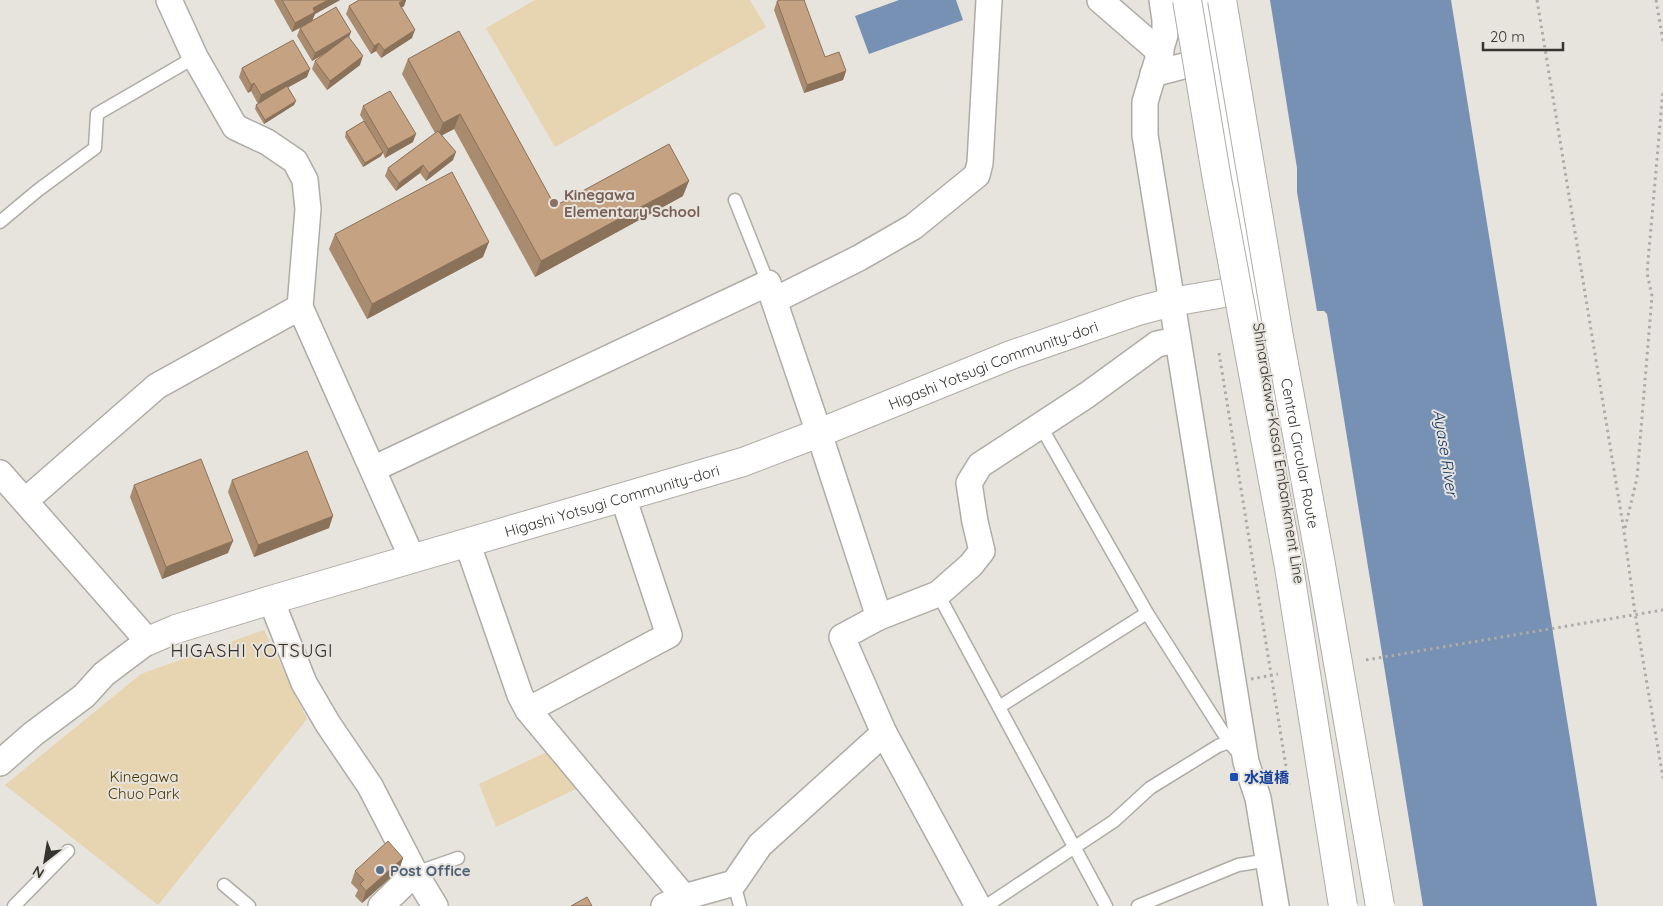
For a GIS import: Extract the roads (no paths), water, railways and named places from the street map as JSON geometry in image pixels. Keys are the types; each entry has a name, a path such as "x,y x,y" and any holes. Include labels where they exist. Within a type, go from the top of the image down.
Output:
{"main road":[{"path":"1187,0 1216,174 1289,568 1343,906"},
{"name":"Shinarakawa-Kasai Embankment Line","path":"1204,0 1253,288 1352,906"},
{"name":"Central Circular Route","path":"1222,0 1380,906"},
{"name":"Higashi Yotsugi Community-dori","path":"148,641 176,629 271,600 743,462 1011,355 1138,311 1172,302 1253,288"}],"street":[{"path":"169,0 195,57 235,127 266,142 295,161 306,180 308,209 300,307 412,558"},
{"path":"373,469 771,291 859,258 913,226 976,175 980,163 989,0"},
{"path":"1100,0 1157,64"},
{"path":"1162,0 1165,35 1145,102 1144,136 1246,762 1258,798 1276,906"},
{"path":"1157,64 1214,58"},
{"path":"771,291 879,617"},
{"path":"24,501 157,386 300,307"},
{"path":"978,906 884,733 842,637 879,617 938,594 971,565 982,551 969,483 980,465 1087,395 1157,344 1177,340"},
{"path":"0,473 148,641"},
{"path":"528,710 669,635 623,496"},
{"path":"467,542 520,695 528,710 674,902 737,895 760,845 884,733"},
{"path":"271,600 304,683 328,724 370,786 435,906"},
{"name":"Higashi Yotsugi Community-dori","path":"0,763 84,696 104,674 148,641"},
{"path":"381,906 416,873"}],"lane":[{"path":"0,222 37,191 95,148 97,114 195,57"},
{"path":"735,200 771,291"},
{"path":"1040,425 1147,612 1229,742 1246,762"},
{"path":"938,594 1106,906"},
{"path":"999,707 1147,612"},
{"path":"986,906 1114,821 1150,788 1218,746 1229,742"},
{"path":"14,906 68,851"},
{"path":"416,873 458,858"},
{"path":"1138,906 1238,865 1269,860"},
{"path":"224,885 249,906"}],"water":[{"path":"899,0 956,0 963,20 869,54 855,16"},
{"name":"Ayase River","path":"1270,0 1451,0 1597,906 1423,906 1327,314 1324,311 1317,311 1297,192 1297,168"}],"place":[{"name":"Kinegawa Elementary School","path":"554,203"},
{"name":"水道橋","path":"1234,777"},
{"name":"Post Office","path":"380,870"}],"district":[{"name":"HIGASHI YOTSUGI","path":"252,650"}],"park label":[{"name":"Kinegawa Chuo Park","path":"144,784"}]}
